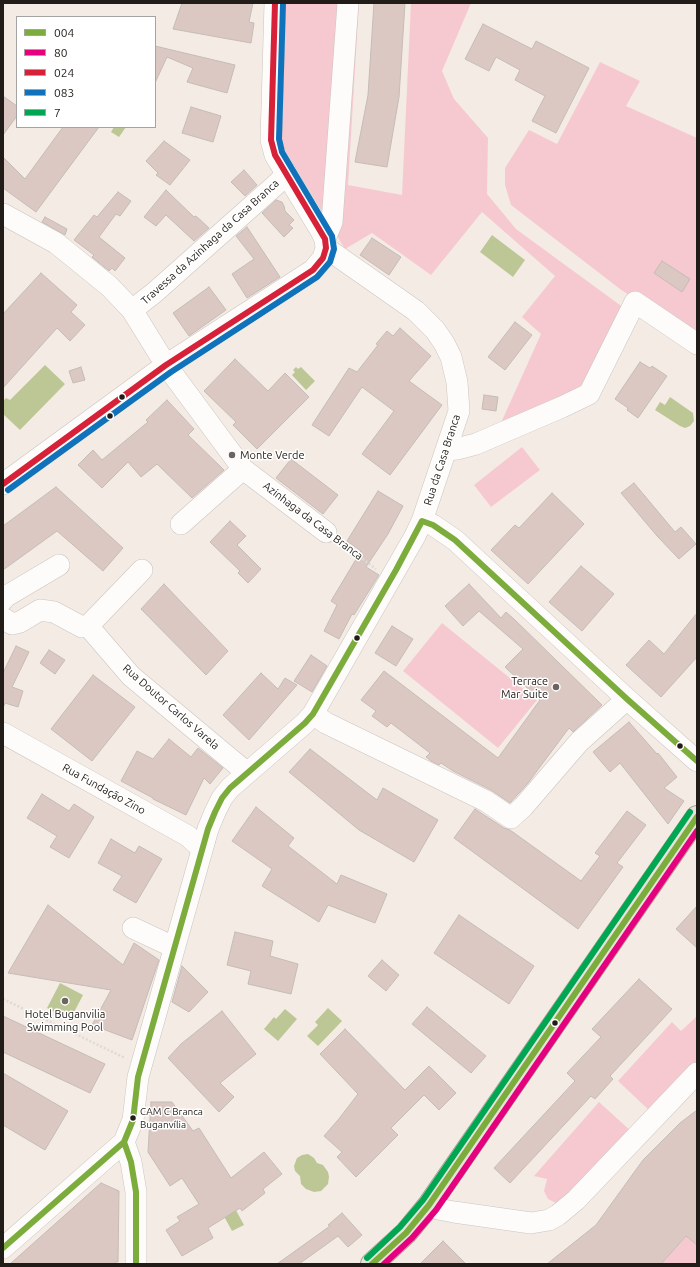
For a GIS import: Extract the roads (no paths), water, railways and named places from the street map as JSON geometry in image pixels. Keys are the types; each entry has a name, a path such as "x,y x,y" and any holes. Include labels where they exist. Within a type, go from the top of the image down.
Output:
{"main road":[{"path":"372,1264 406,1233 429,1205 563,1012 691,839 697,817"}],"street":[{"name":"Rua da Casa Branca","path":"124,1142 133,1120 138,1077 202,849 208,829 222,798 246,772 305,723 312,714 396,570 422,521 459,411 458,382 451,357 435,330 416,311 325,243 275,154 271,140 275,3"},
{"path":"3,484 166,365 312,270 322,258 332,222 348,3"},
{"name":"Travessa da Azinhaga da Casa Branca","path":"132,310 154,293 280,181 286,172"},
{"name":"Azinhaga da Casa Branca","path":"3,214 56,242 109,286 132,310 166,365 243,468 326,532"},
{"path":"446,450 458,449 476,444 562,408 590,394 634,302 697,344"},
{"path":"181,524 243,468"},
{"path":"422,521 455,540 627,700 697,761"},
{"path":"3,600 5,597 59,565"},
{"path":"3,618 12,624 20,622 40,610 54,612 82,627 88,626 142,570"},
{"name":"Rua Doutor Carlos Varela","path":"88,626 131,676 246,772"},
{"path":"312,714 326,723 486,801 511,818 579,742 627,700"},
{"name":"Rua Fundação Zino","path":"3,733 188,836 202,849"},
{"path":"133,928 165,943 175,945"},
{"path":"429,1205 438,1209 454,1212 531,1223 549,1220 558,1216 576,1200 697,1073"},
{"path":"3,1248 124,1142 131,1162 136,1192 136,1264"}],"place":[{"name":"Monte Verde","path":"232,455"},
{"name":"Terrace Mar Suite","path":"556,687"},
{"name":"Hotel Buganvilia Swimming Pool","path":"65,1001"},
{"name":"CAM C Branca Buganvília","path":"133,1118"}]}
